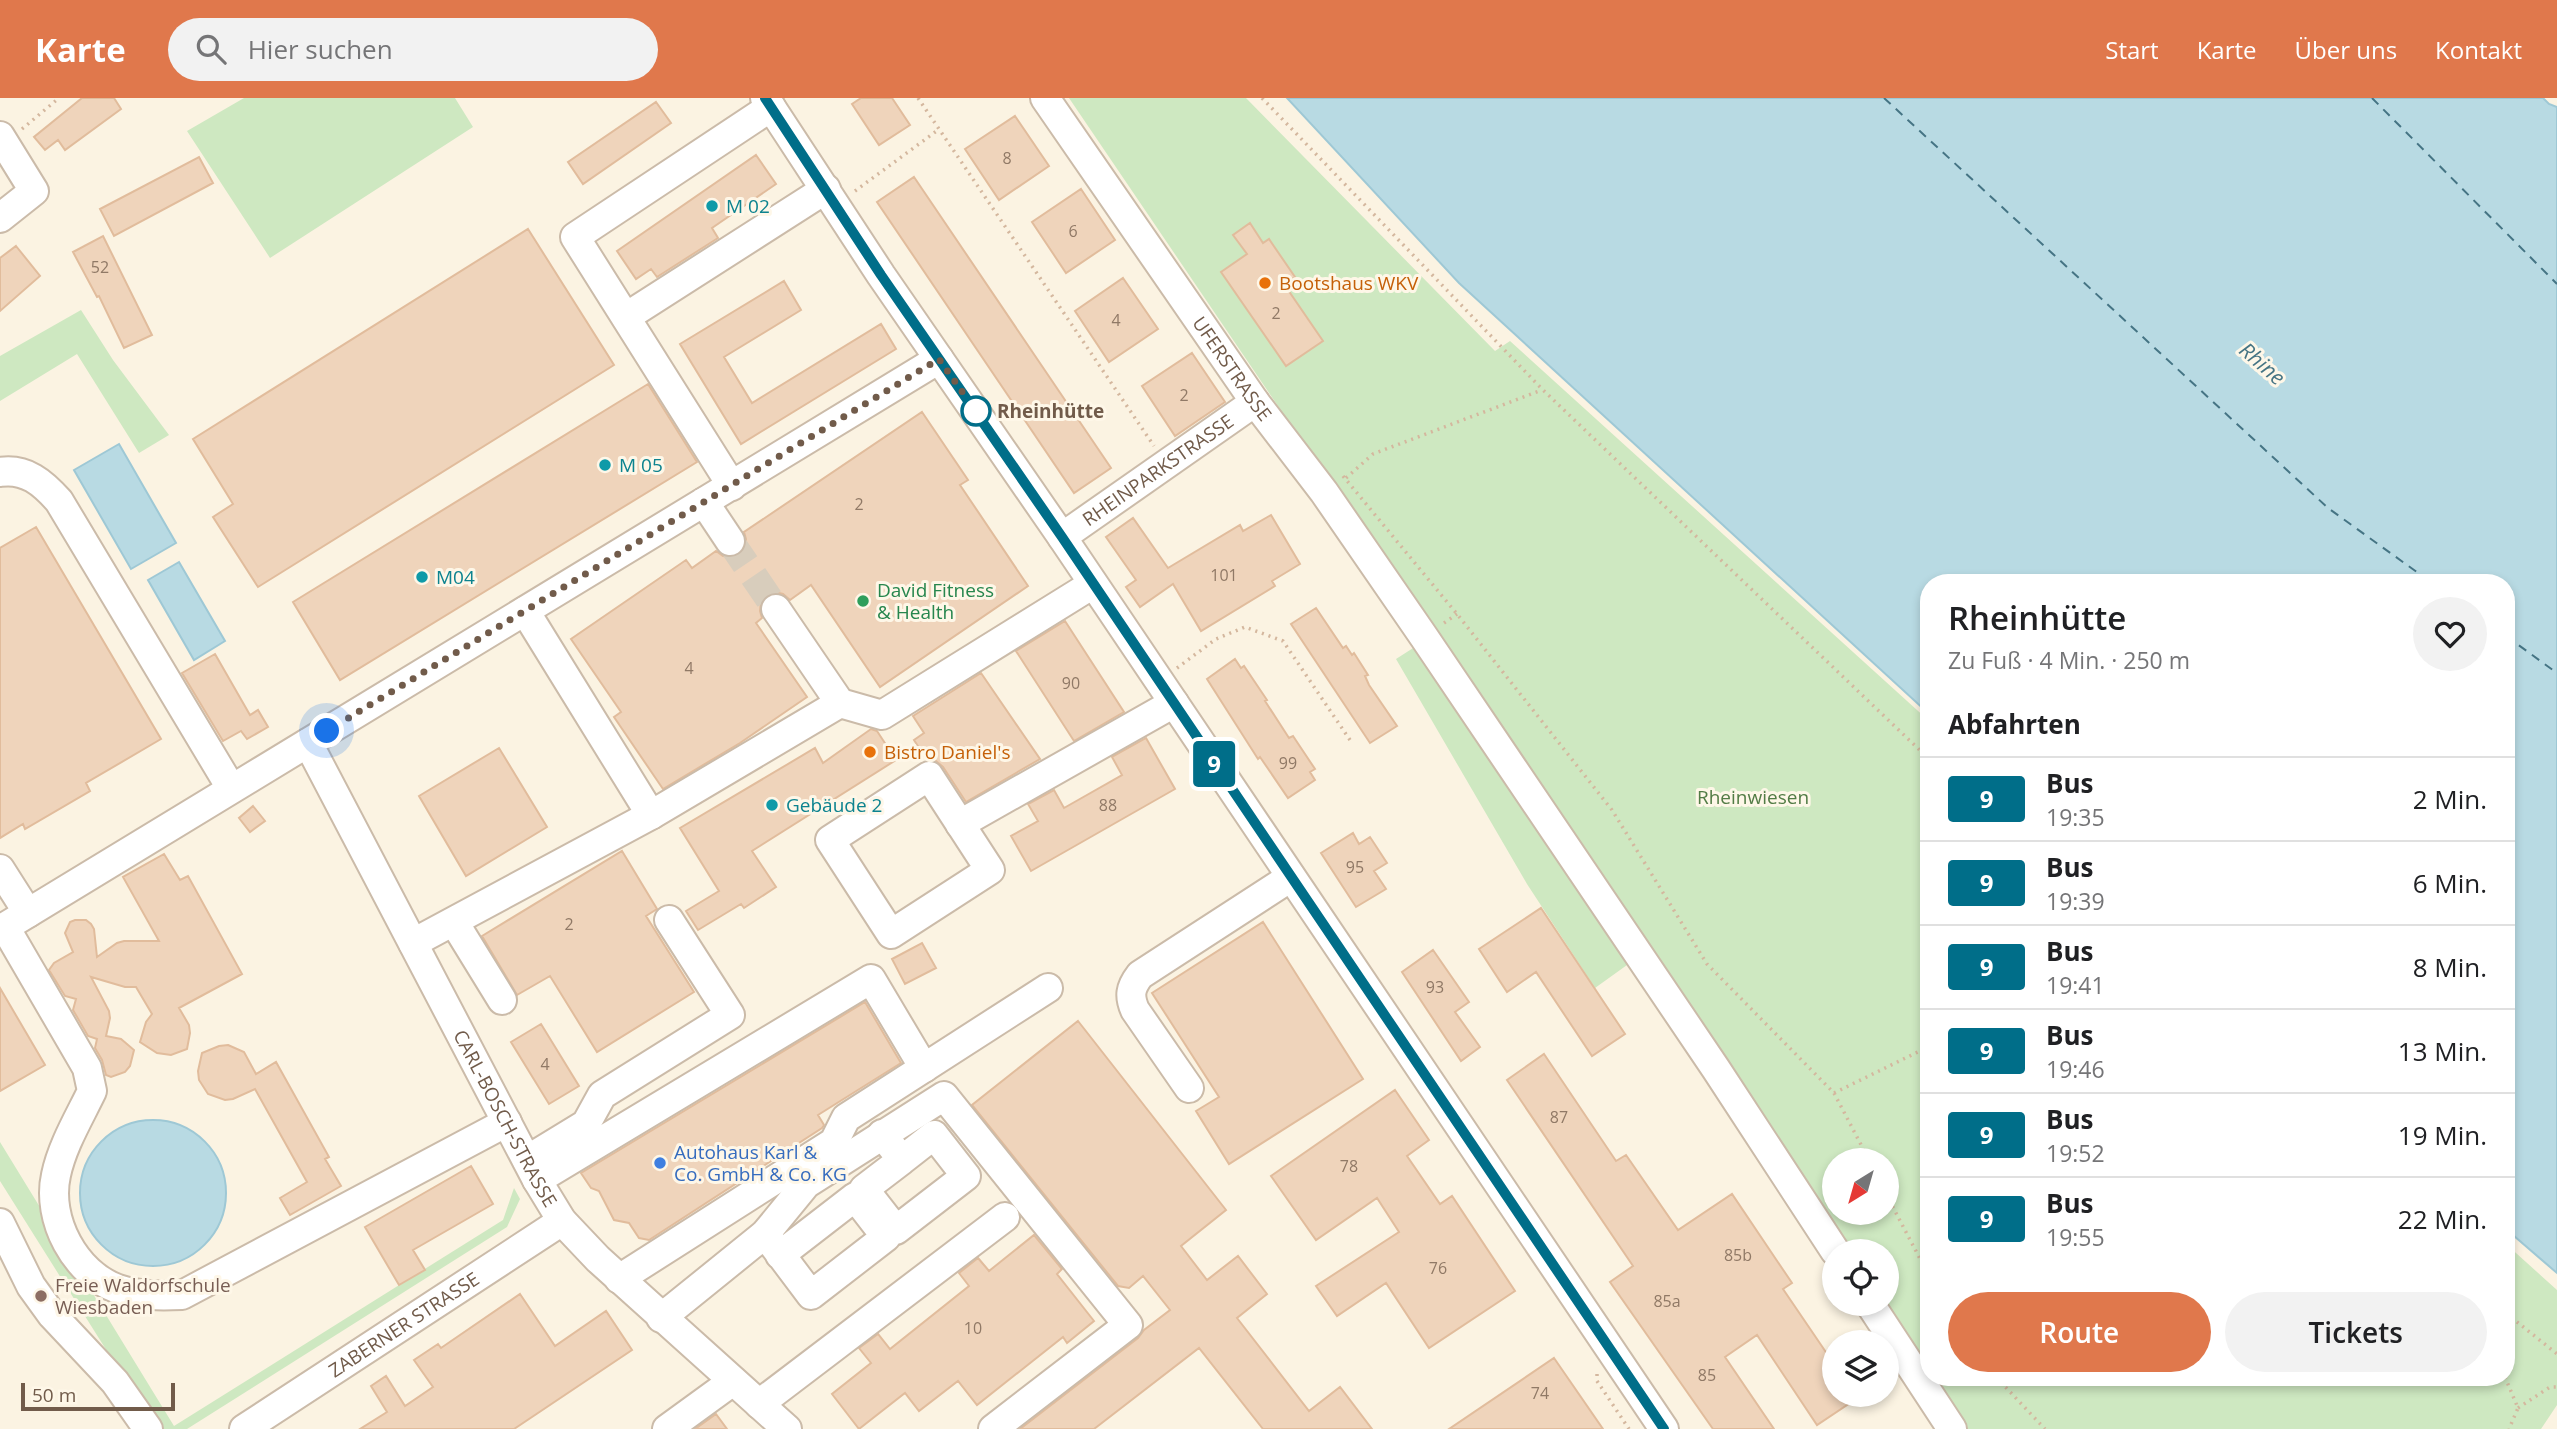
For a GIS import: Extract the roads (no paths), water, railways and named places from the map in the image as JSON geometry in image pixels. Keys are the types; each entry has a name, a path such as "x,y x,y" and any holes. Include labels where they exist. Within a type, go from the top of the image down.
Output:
{"street":[{"name":"UFERSTRASSE","path":"1045,98 1255,402 1324,492 1424,637 1716,1069 1827,1239"},
{"path":"732,485 575,237 768,102 840,190 939,359 1664,1429"},
{"path":"0,218 34,191 2,140"},
{"path":"626,317 840,190"},
{"path":"11,924 939,359"},
{"name":"RHEINPARKSTRASSE","path":"1062,537 1255,402"},
{"path":"0,472 28,475 46,485 59,501 232,788"},
{"path":"704,502 730,541"},
{"path":"776,609 840,704 882,715 1093,584"},
{"path":"525,611 651,815"},
{"path":"960,824 1174,703"},
{"path":"412,943 651,815 840,704"},
{"name":"CARL-BOSCH-STRASSE","path":"308,743 532,1170 562,1221 661,1318 787,1429"},
{"path":"929,776 960,824 990,870 891,934 830,840 929,776"},
{"path":"0,869 11,924 86,1068 92,1091 66,1144 55,1177 55,1210 66,1242 80,1261 115,1288 148,1297 182,1295 507,1122"},
{"path":"1189,1088 1135,1010 1130,998 1132,986 1140,975 1291,877"},
{"path":"532,1170 586,1124 602,1095 730,1015 669,920"},
{"path":"454,922 502,1000"},
{"path":"532,1170 871,979 924,1068"},
{"path":"619,1279 834,1142 846,1118 1048,988"},
{"path":"661,1318 772,1244 806,1184 944,1096 1128,1325 993,1429"},
{"path":"882,1134 902,1160"},
{"path":"759,1405 1005,1217"},
{"name":"ZABERNER STRASSE","path":"244,1429 562,1221"},
{"path":"0,1223 31,1286 52,1315 115,1382 148,1429"},
{"path":"1878,1316 1920,1380"},
{"path":"667,1429 733,1381"},
{"path":"1924,1386 1952,1429"}],"water":[{"name":"Rhine","path":"1287,98 2543,98 2557,107 2557,1273 2515,1237 2515,574 1920,574 1920,706 1459,283"},
{"path":"119,444 176,543 131,569 74,470"},
{"path":"179,562 225,641 194,660 148,580"},
{"path":"153,1120 181,1125 205,1141 221,1165 226,1193 221,1221 205,1245 181,1261 153,1266 125,1261 101,1245 85,1221 80,1193 85,1165 101,1141 125,1125"}],"tunnel":[{"path":"730,541 776,609"}],"place":[{"name":"M 02","path":"712,206"},
{"name":"Bootshaus WKV","path":"1265,283"},
{"name":"Rheinhütte","path":"976,411"},
{"name":"M 05","path":"605,465"},
{"name":"M04","path":"422,577"},
{"name":"David Fitness & Health","path":"863,601"},
{"name":"Bistro Daniel's","path":"870,752"},
{"name":"Gebäude 2","path":"772,805"},
{"name":"Autohaus Karl & Co. GmbH & Co. KG","path":"660,1163"},
{"name":"Freie Waldorfschule Wiesbaden","path":"41,1296"}],"park label":[{"name":"Rheinwiesen","path":"1753,797"}]}
